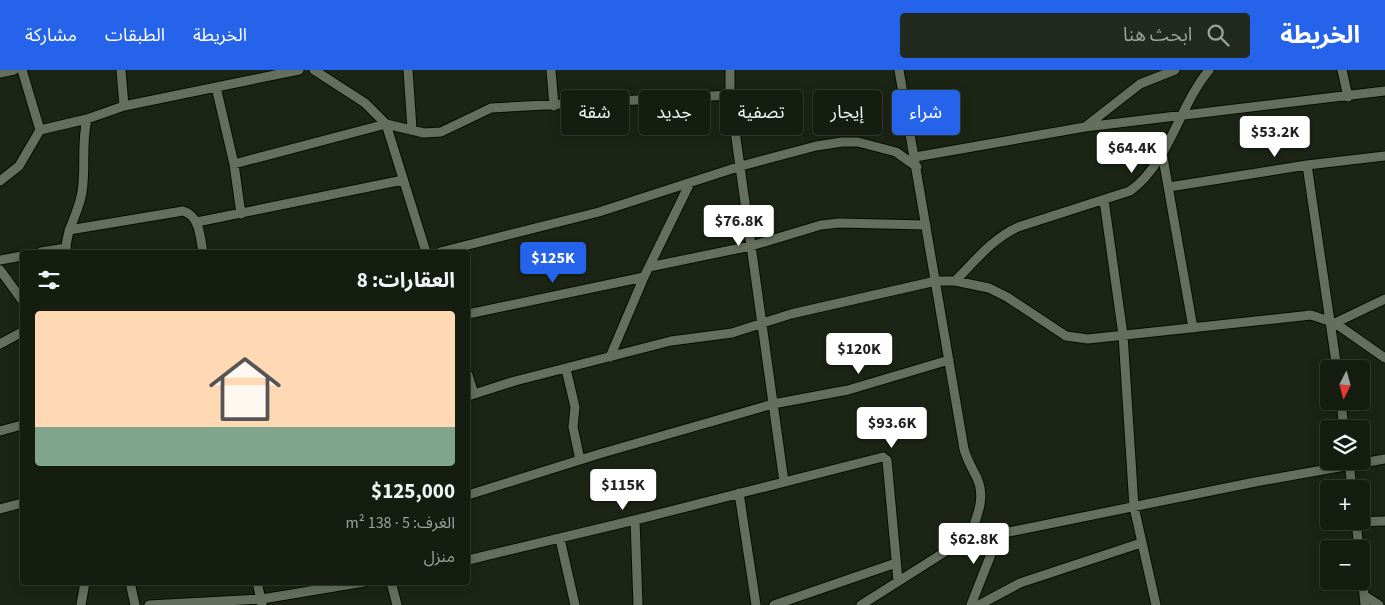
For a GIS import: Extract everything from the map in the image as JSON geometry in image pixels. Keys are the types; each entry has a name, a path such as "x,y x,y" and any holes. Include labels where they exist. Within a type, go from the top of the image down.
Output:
{"street":[{"path":"0,73 14,70"},
{"path":"22,70 40,130"},
{"path":"121,70 124,106"},
{"path":"0,181 19,166 40,130 87,119 124,106 298,70"},
{"path":"314,70 365,102 386,124 425,250"},
{"path":"408,70 412,129"},
{"path":"551,70 554,106"},
{"path":"730,70 730,90"},
{"path":"899,70 964,449 981,491 981,504 970,536"},
{"path":"1085,127 1140,84 1175,70"},
{"path":"955,281 993,242 1006,232 1018,226 1130,191 1139,185 1162,152 1201,80 1209,70"},
{"path":"1342,70 1348,97"},
{"path":"216,87 234,164 241,214"},
{"path":"448,250 599,212 741,166 816,146 842,142 858,142 888,150 916,162 1085,127 1348,97 1385,91"},
{"path":"234,164 386,124 424,133 441,132 491,108 720,96"},
{"path":"66,250 69,230 82,191 82,140 87,119"},
{"path":"736,135 760,324 784,482"},
{"path":"1162,152 1193,328"},
{"path":"1169,187 1308,165 1385,156"},
{"path":"1308,165 1332,322 1335,360"},
{"path":"197,222 403,180"},
{"path":"610,357 649,267 690,183"},
{"path":"1104,200 1123,335 1134,507 1156,605"},
{"path":"69,230 183,211 191,213 197,222 203,250"},
{"path":"649,267 751,246 803,230 839,223 926,225"},
{"path":"0,260 20,256"},
{"path":"0,270 20,297"},
{"path":"470,314 644,278"},
{"path":"471,395 515,381 671,341 712,337 791,314 936,281 955,281 989,288 1007,297 1066,336 1088,339 1302,315 1319,316 1332,322 1385,358"},
{"path":"1332,322 1385,299"},
{"path":"0,344 20,333"},
{"path":"470,494 580,460 773,404 830,395 949,360"},
{"path":"566,369 575,407 573,427 580,460"},
{"path":"0,431 20,426"},
{"path":"470,560 883,457 886,460 898,581"},
{"path":"1370,461 1385,459"},
{"path":"861,605 970,536 999,534 1320,469"},
{"path":"739,493 756,605"},
{"path":"0,509 20,504"},
{"path":"635,520 638,605"},
{"path":"1370,522 1385,521"},
{"path":"970,605 999,534"},
{"path":"560,538 575,605"},
{"path":"979,605 1020,583 1142,543"},
{"path":"774,605 793,602 896,563"},
{"path":"81,605 84,585"},
{"path":"131,585 135,605"},
{"path":"258,585 262,602"},
{"path":"149,605 262,602 349,585"},
{"path":"392,585 397,605"},
{"path":"1365,600 1380,604"}]}
